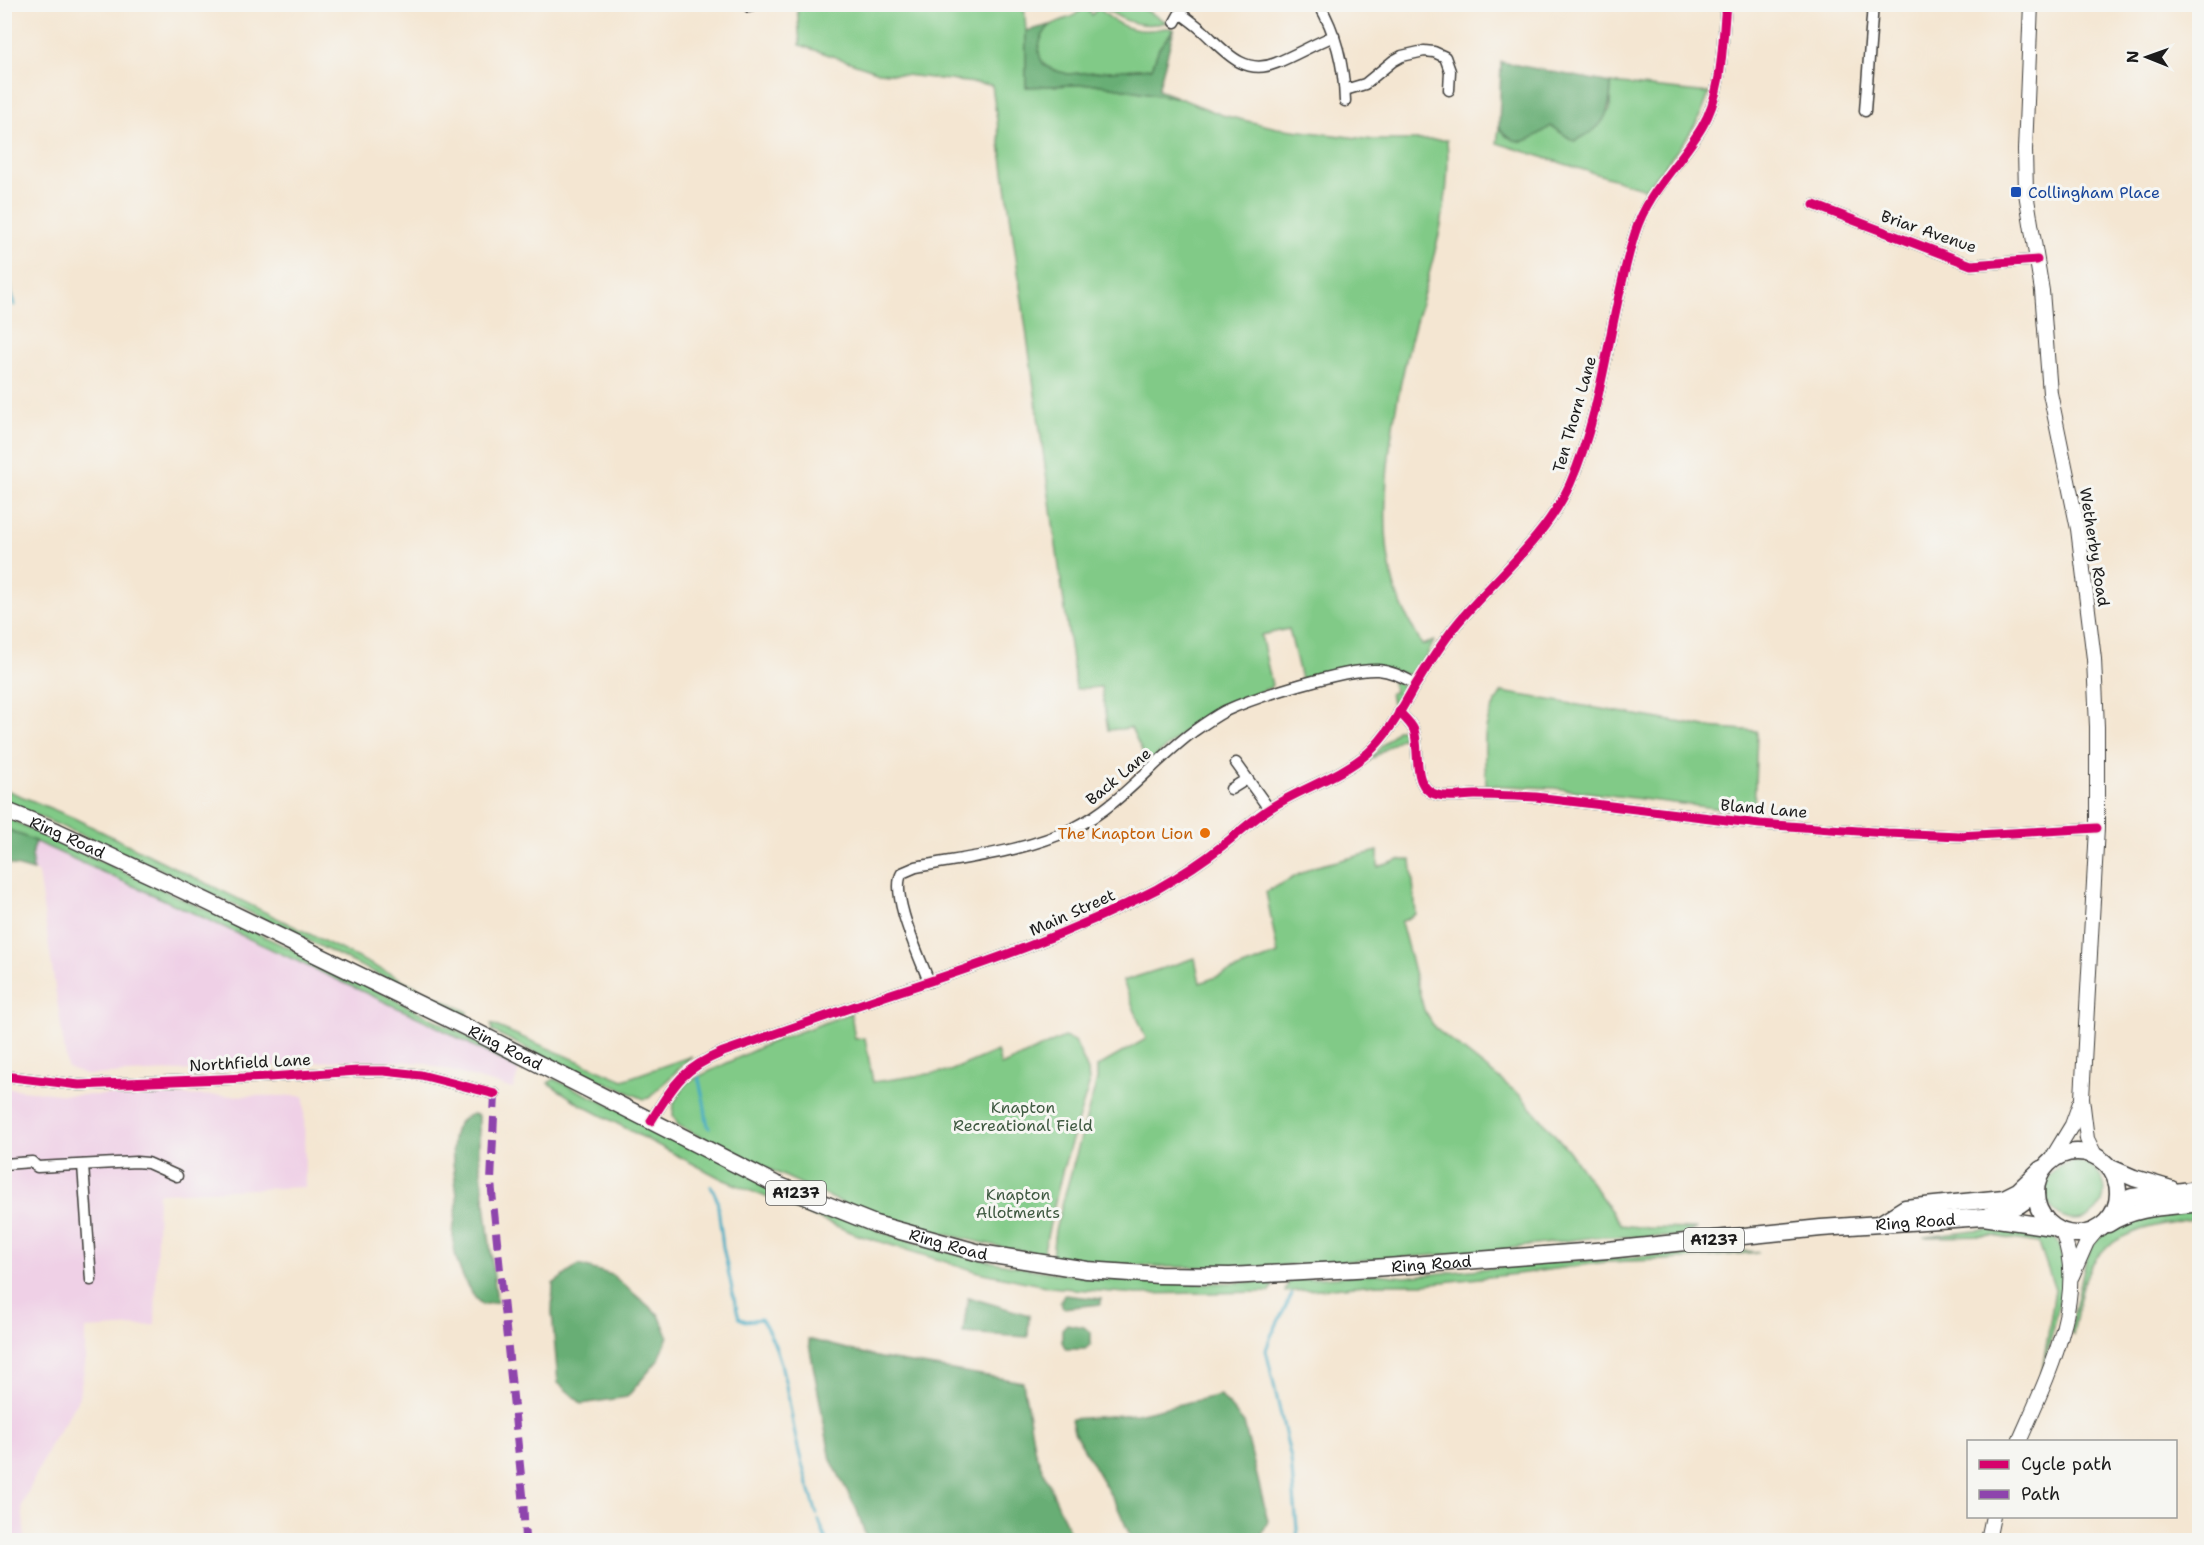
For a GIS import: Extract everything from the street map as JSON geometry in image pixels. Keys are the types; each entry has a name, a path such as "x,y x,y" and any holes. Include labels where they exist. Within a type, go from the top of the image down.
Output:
{"highway":[{"name":"Ring Road","path":"4,810 56,831 206,901 480,1034 775,1184 875,1224 980,1253 1087,1270 1159,1275 1230,1276 1608,1250 1983,1217 2057,1229"},
{"path":"1877,1225 1905,1208 2004,1198 2018,1191 2053,1157 2071,1152 2095,1155 2111,1168 2129,1176 2175,1190"},
{"path":"2053,1157 2037,1182 2036,1193 2040,1212 2057,1229 2080,1235 2095,1233 2120,1216 2133,1211 2199,1203"},
{"path":"2095,1233 2110,1219 2118,1202 2119,1190 2111,1168"},
{"path":"2118,1202 2132,1197 2175,1190 2199,1189"},
{"name":"Ring Road","path":"1983,1217 2019,1205 2036,1193"}],"main road":[{"name":"Wetherby Road","path":"2031,4 2026,194 2042,291 2050,393 2078,529 2089,606 2097,727 2097,828 2082,1098 2086,1139 2095,1155"},
{"name":"Wetherby Road","path":"2053,1157 2072,1125 2082,1098"},
{"path":"2020,1440 2051,1366 2064,1323 2070,1281 2069,1252 2057,1229"},
{"path":"2070,1281 2080,1255 2095,1233"},
{"path":"1988,1540 1993,1518"}],"street":[{"path":"1319,4 1340,54 1345,95 1365,84 1393,61 1402,56 1424,51 1449,54 1449,90"},
{"name":"Ten Thorn Lane","path":"1447,637 1536,536 1557,508 1569,485 1595,407 1634,235 1653,193 1702,127 1712,107 1726,4"},
{"path":"1866,111 1873,4"},
{"path":"1179,14 1232,59 1247,66 1270,65 1334,36"},
{"name":"Briar Avenue","path":"1814,205 1971,265 2037,260"},
{"name":"Main Street","path":"651,1120 679,1078 709,1058 1037,944 1157,888 1199,863 1269,809 1360,759 1379,741 1447,637"},
{"name":"Back Lane","path":"929,982 902,905 898,881 902,873 916,867 1029,845 1075,827 1108,805 1192,732 1240,705 1299,686 1366,671 1387,672 1416,684"},
{"name":"Bland Lane","path":"1399,712 1411,724 1414,731 1418,750 1419,776 1423,785 1429,792 1443,796 1536,797 1739,821 1887,833 1960,836 2097,828"},
{"path":"1236,763 1269,809"},
{"path":"1231,789 1247,778"},
{"name":"Northfield Lane","path":"4,1076 79,1085 384,1071 421,1075 495,1094"},
{"path":"4,1164 32,1162 37,1167 136,1162 147,1163 177,1176"},
{"path":"84,1165 91,1280"}],"shaded area":[{"path":"35,841 426,1021 519,1070 513,1089 423,1063 399,1061 343,1060 259,1067 85,1075 67,1067 38,873 33,871 32,857"},
{"path":"4,1088 68,1095 304,1096 305,1187 158,1193 155,1325 85,1329 85,1365 78,1400 49,1447 22,1505 25,1540 4,1540"}],"green space":[{"path":"797,5 1024,5 1026,87 1095,84 1182,99 1222,115 1277,128 1374,140 1447,140 1448,163 1444,207 1436,250 1402,378 1386,487 1388,557 1395,588 1422,645 1434,641 1418,672 1408,675 1372,665 1301,679 1289,629 1261,635 1272,685 1270,688 1219,708 1183,733 1148,763 1131,728 1108,730 1101,687 1076,689 992,85 879,72 800,45"},
{"path":"1085,5 1096,5 1089,12 1092,15 1098,7 1109,17 1128,28 1174,29 1159,48 1152,68 1068,74 1055,71 1042,64 1038,50 1044,33 1050,26 1073,16"},
{"path":"1101,5 1136,5 1167,22 1149,25 1124,20"},
{"path":"1050,25 1040,41 1039,54 1043,63 1051,69 1068,74 1152,68 1159,48 1174,29 1158,90 1182,99 1095,84 1026,87 1026,31"},
{"path":"1501,62 1611,83 1609,104 1604,119 1593,131 1574,141 1551,126 1524,141 1512,139 1499,128"},
{"path":"1611,83 1709,93 1691,132 1645,189 1497,143 1499,128 1507,137 1542,132 1551,126 1574,141 1610,110"},
{"path":"1398,682 1404,688 1398,704 1392,703 1390,693 1395,692 1392,683"},
{"path":"1502,692 1706,727 1757,731 1754,813 1553,788 1486,785 1485,737 1490,715"},
{"path":"1397,730 1404,730 1408,733 1365,764"},
{"path":"4,789 74,818 468,1012 466,1017 160,869 5,802"},
{"path":"5,817 328,966 521,1063 519,1070 426,1021 5,828"},
{"path":"4,828 35,841 32,857 33,871 5,863"},
{"path":"1378,851 1378,867 1399,860 1411,860 1416,914 1401,922 1424,1010 1435,1028 1521,1096 1569,1151 1621,1225 1697,1229 1677,1237 1595,1237 1483,1252 1262,1267 1168,1267 1081,1262 1052,1257 1055,1230 1097,1080 1097,1067 1146,1039 1123,981 1195,958 1200,983 1278,954 1266,892 1313,867"},
{"path":"851,1013 855,1039 865,1038 873,1082 950,1071 997,1051 1001,1066 1064,1037 1075,1041 1088,1071 1089,1085 1062,1172 1043,1254 912,1227 847,1205 678,1125 673,1115 674,1102 687,1082 769,1043"},
{"path":"491,1024 623,1080 692,1056 649,1098 644,1099 536,1053 492,1031"},
{"path":"554,1079 879,1231 927,1246 1023,1268 1072,1275 1171,1283 1270,1281 1273,1285 1270,1292 1137,1294 1050,1287 979,1272 858,1235 722,1179 580,1104 548,1083"},
{"path":"474,1114 479,1116 479,1154 497,1302 482,1305 465,1281 453,1242 457,1201 452,1148 457,1126 464,1118"},
{"path":"2069,1162 2081,1162 2096,1170 2104,1185 2104,1197 2096,1212 2081,1220 2069,1220 2054,1212 2046,1197 2046,1185 2054,1170"},
{"path":"2199,1206 2199,1218 2168,1223 2136,1232 2107,1247 2096,1258 2083,1287 2073,1335 2070,1331 2086,1259 2096,1241 2116,1224"},
{"path":"2025,1228 2048,1233 2058,1243 2062,1258 2060,1299 2042,1372 2055,1290 2039,1243 1992,1236 1924,1237 1991,1229"},
{"path":"1733,1250 1759,1252 1686,1259 1605,1262 1424,1284 1378,1284 1285,1292 1289,1280 1376,1274 1405,1277 1536,1263"},
{"path":"579,1265 612,1275 659,1315 668,1336 659,1359 627,1397 582,1404 558,1383 552,1312 553,1284"},
{"path":"1064,1295 1101,1299 1101,1304 1063,1308 1060,1302"},
{"path":"968,1297 1029,1315 1028,1337 963,1333"},
{"path":"1067,1324 1084,1327 1091,1333 1091,1344 1085,1349 1066,1349 1062,1342 1062,1329"},
{"path":"808,1339 881,1358 1023,1382 1035,1452 1069,1530 1070,1540 867,1540 857,1510 831,1460"},
{"path":"1220,1395 1244,1423 1268,1521 1259,1540 1132,1540 1118,1508 1074,1432 1071,1419 1136,1414"}],"waterway":[{"path":"4,262 14,305"},
{"path":"699,1077 709,1128"},
{"path":"711,1186 717,1199 723,1247 735,1303"},
{"path":"1292,1294 1266,1350 1291,1459 1298,1540"},
{"path":"736,1306 739,1318 746,1321 761,1319 775,1345 784,1374 799,1454 817,1514"},
{"path":"819,1520 826,1540"}],"marked path":[{"path":"495,1094 491,1182 523,1495 525,1540"}],"cycle path":[{"path":"651,1121 680,1079 709,1058 994,959 1093,920 1157,889 1182,874 1214,852 1265,811 1345,769 1375,746 1393,723 1451,632 1547,523 1570,484 1591,423 1635,233 1656,191 1702,127 1714,99 1718,83 1726,4"},
{"path":"1814,205 1971,265 2037,260"},
{"path":"1399,712 1414,730 1418,768 1423,785 1429,791 1443,796 1536,797 1760,824 1887,833 1960,836 2097,828"},
{"path":"4,1076 79,1085 384,1071 421,1075 495,1094"}],"place":[{"name":"Collingham Place","path":"2016,192"},
{"name":"The Knapton Lion","path":"1205,833"}],"park label":[{"name":"Knapton Recreational Field","path":"1023,1116"},
{"name":"Knapton Allotments","path":"1018,1203"}]}
